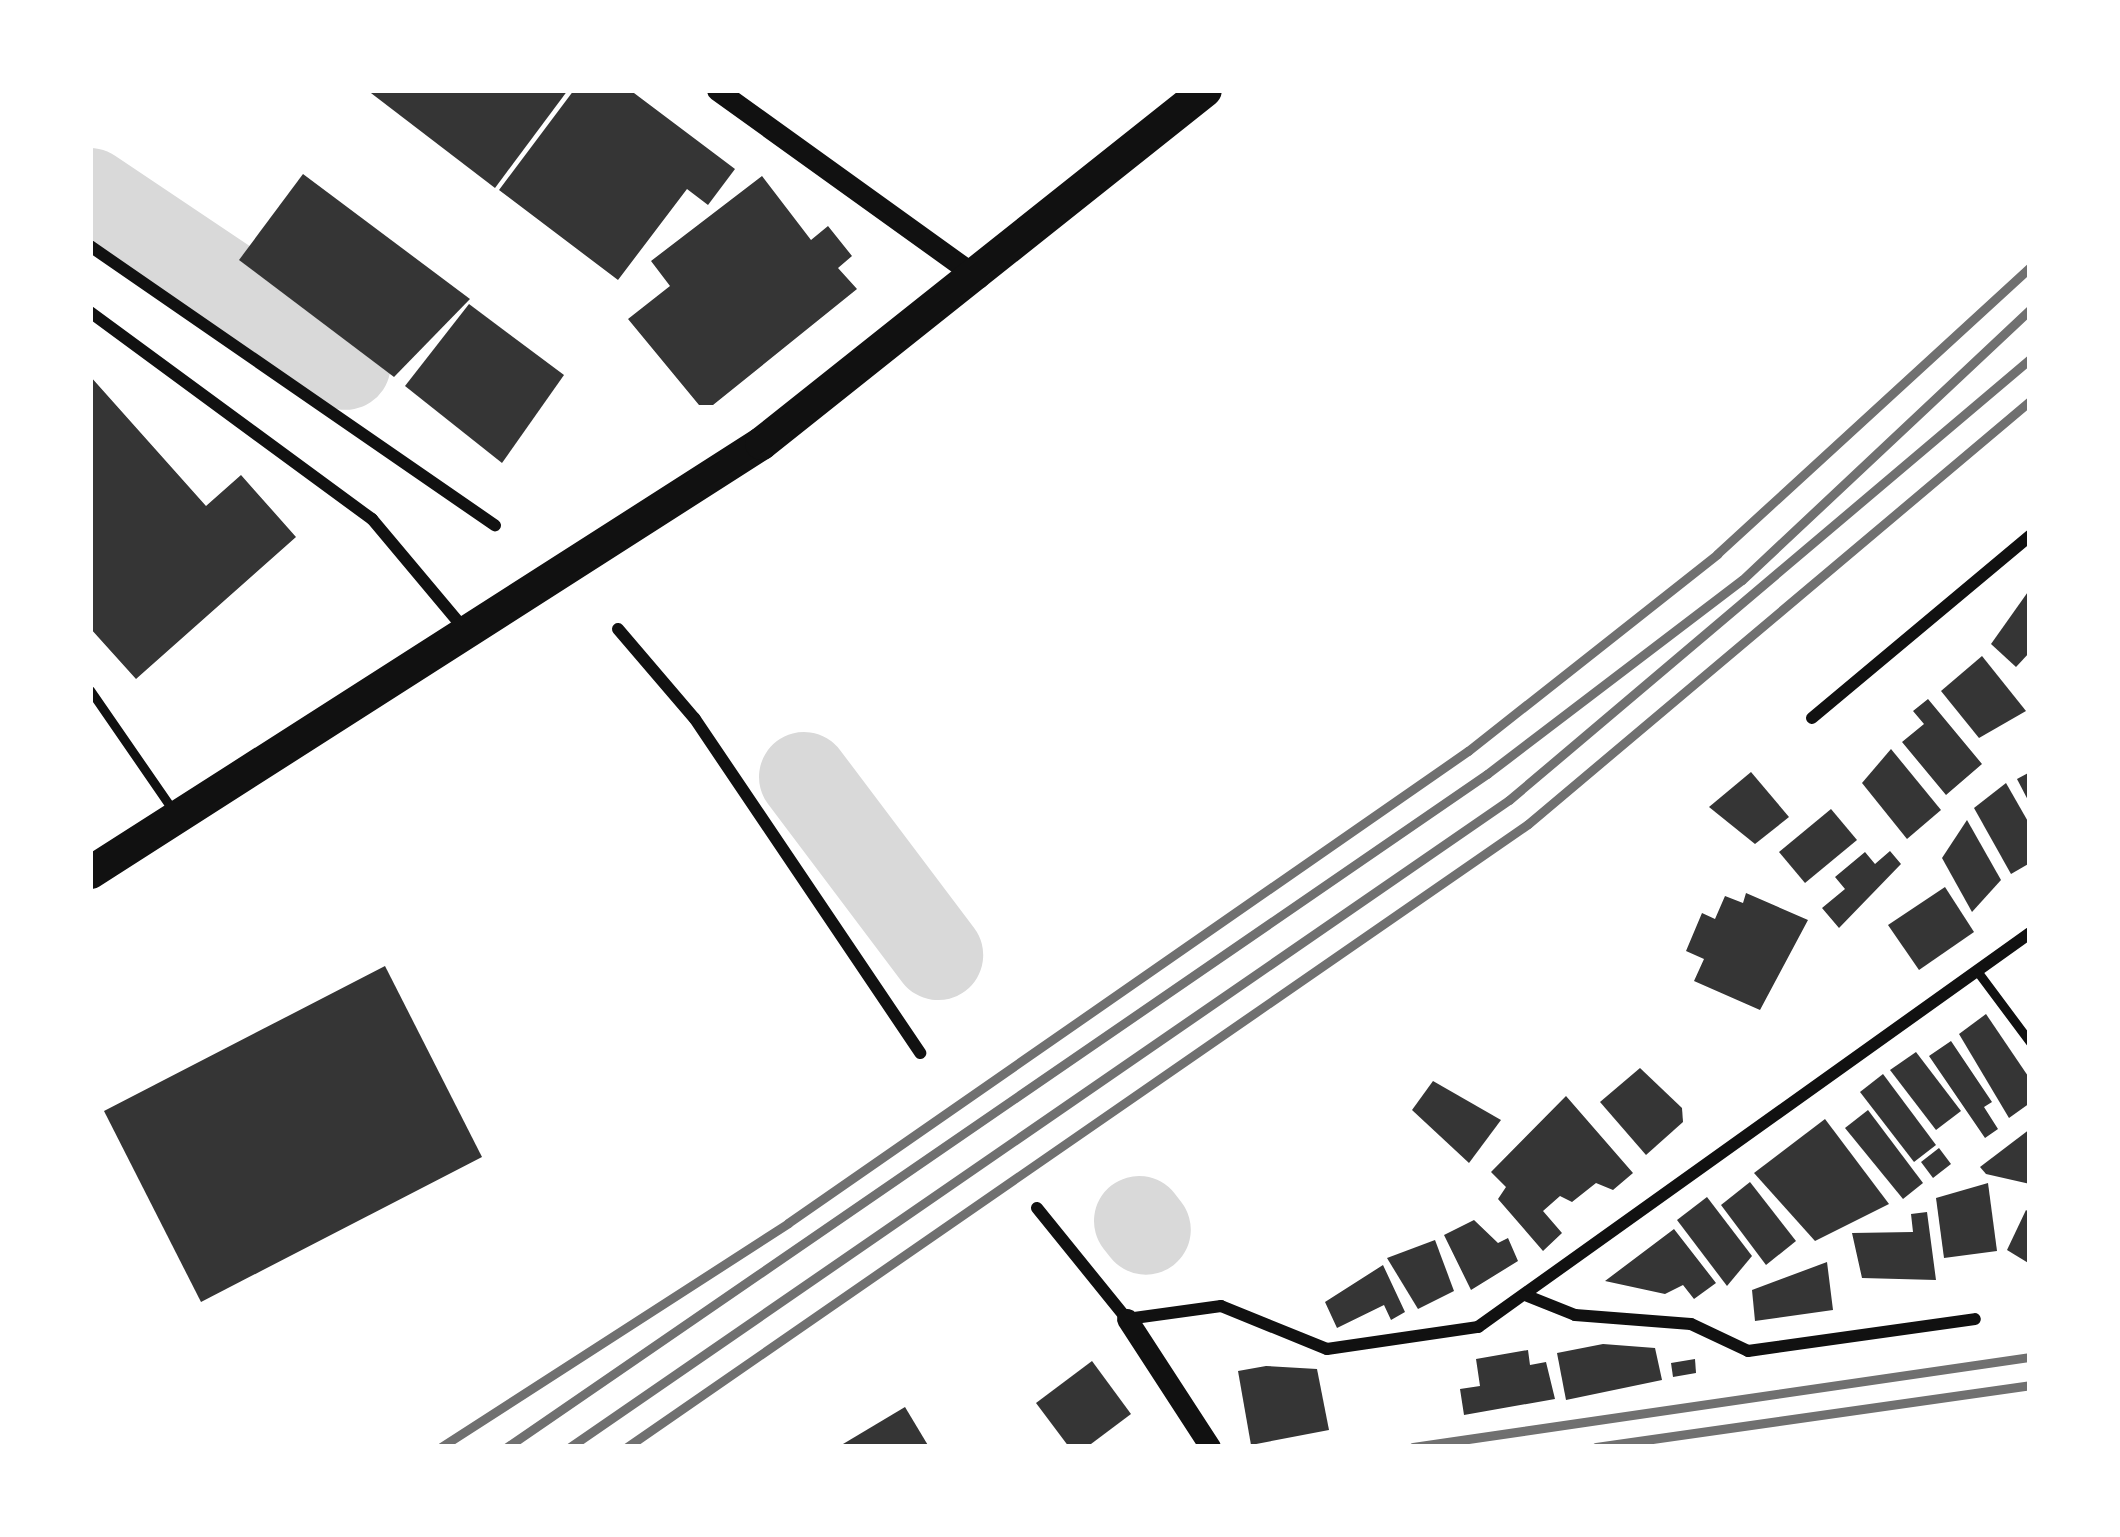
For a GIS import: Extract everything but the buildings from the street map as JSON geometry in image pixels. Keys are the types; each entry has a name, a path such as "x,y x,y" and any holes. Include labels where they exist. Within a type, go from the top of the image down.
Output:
{"highway":[{"path":"90,872 470,638 761,443 979,278 1205,90"}],"street":[{"path":"717,90 979,278"},
{"path":"90,246 495,525"},
{"path":"90,312 408,550 470,638"},
{"path":"1812,718 2030,536"},
{"path":"618,629 695,719 920,1053"},
{"path":"1126,1318 1221,1306 1327,1349 1398,1346 1478,1327 2030,933"},
{"path":"1037,1208 1126,1318 1210,1447"},
{"path":"1526,1295 1575,1315 1691,1324 1748,1351 1975,1319"}],"lane":[{"path":"90,689 180,820"},
{"path":"1977,971 2030,1042"}],"waterway":[{"path":"90,193 346,365"},
{"path":"804,777 938,955"},
{"path":"1139,1221 1146,1230"}],"railway":[{"path":"441,1447 788,1223 1468,751 1717,554 2030,267"},
{"path":"507,1447 1487,774 1742,580 2030,310"},
{"path":"570,1447 1509,800 2030,359"},
{"path":"627,1447 1528,824 2030,401"},
{"path":"1413,1447 2030,1357"},
{"path":"1596,1447 2030,1385"}]}
